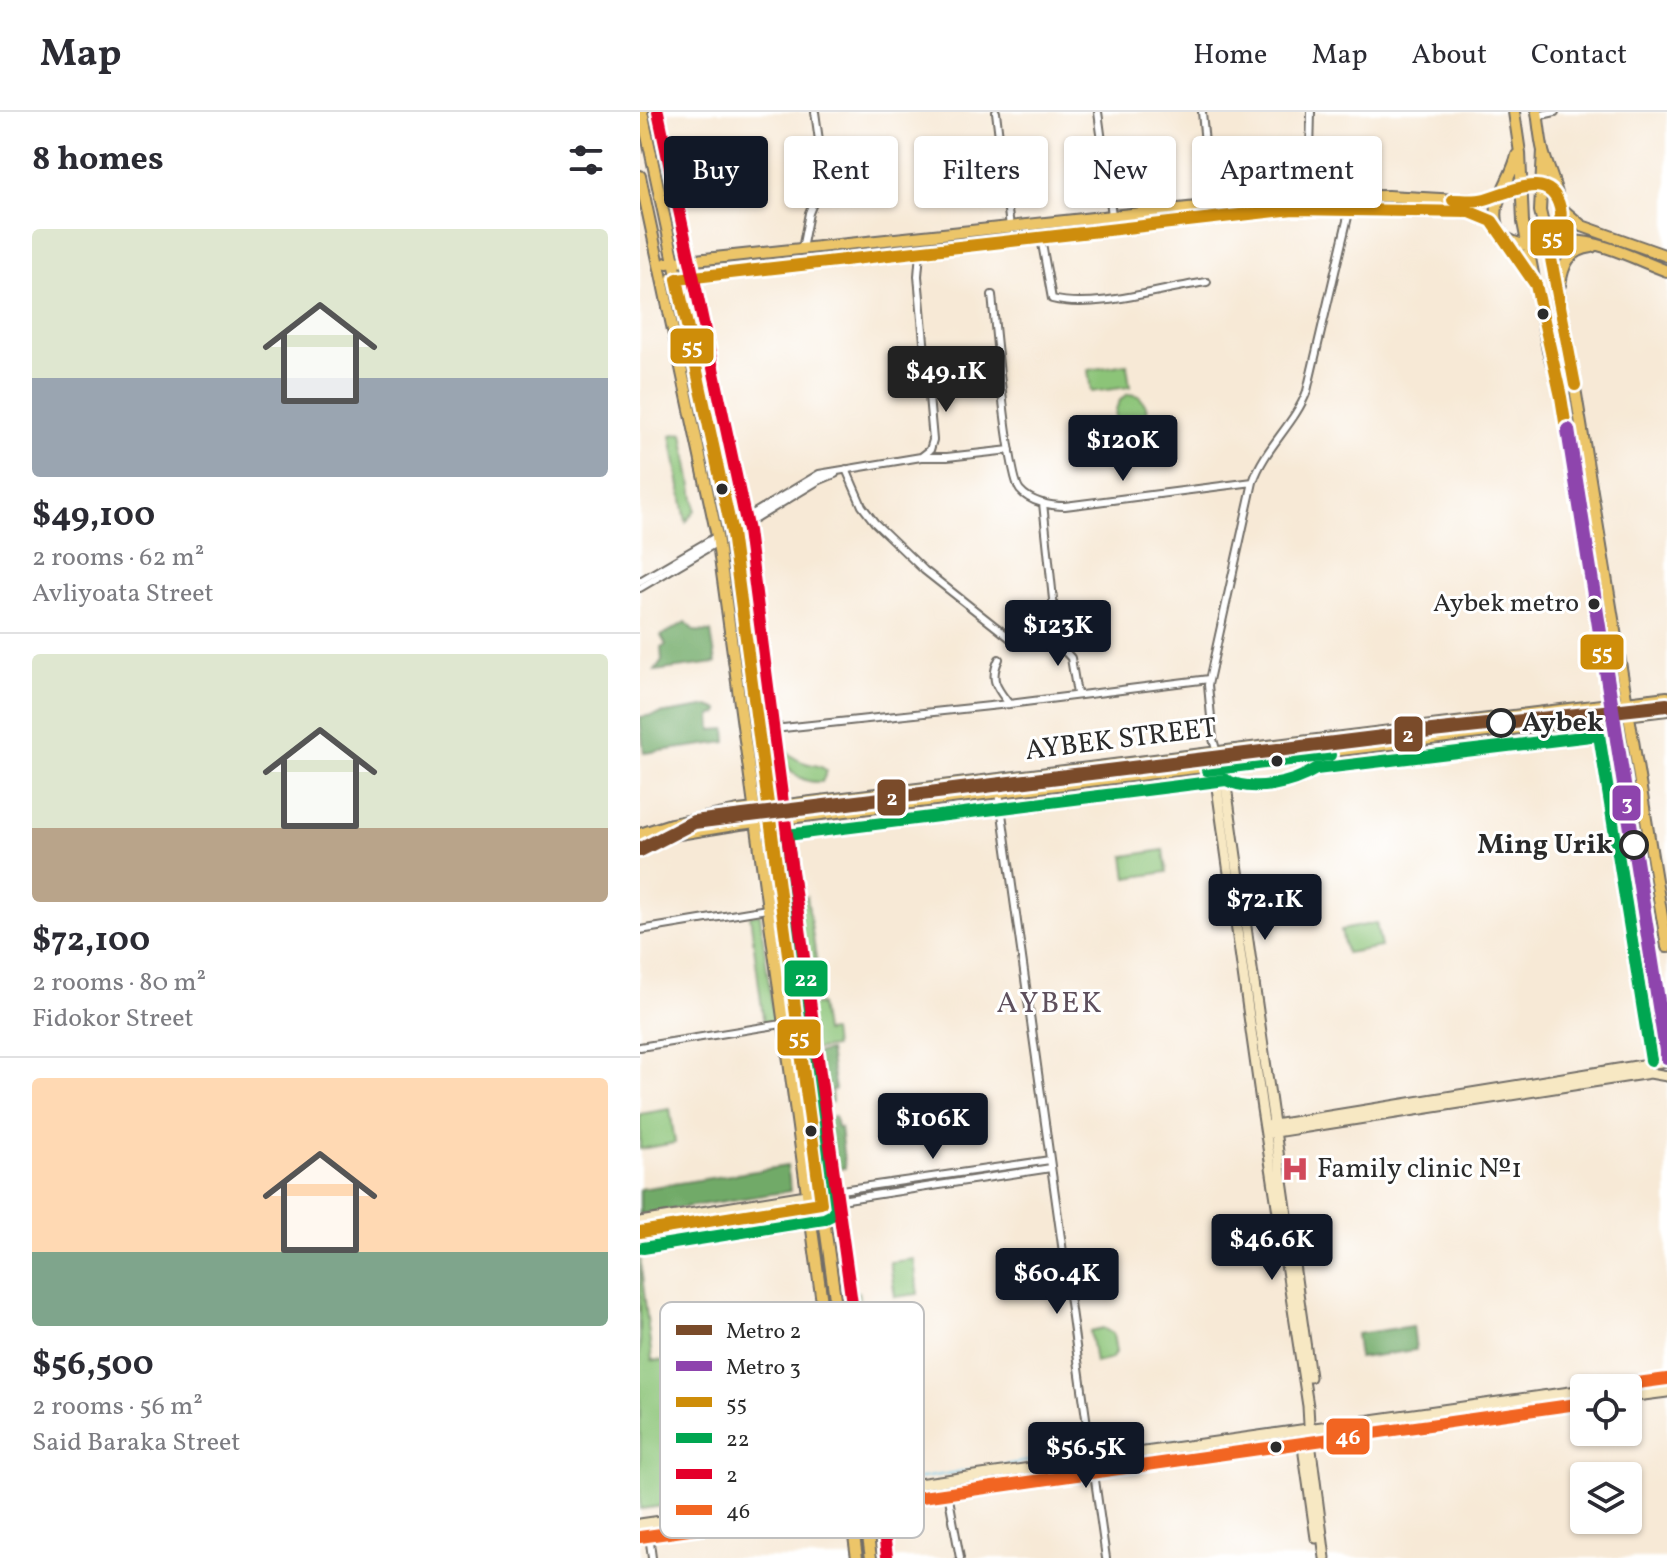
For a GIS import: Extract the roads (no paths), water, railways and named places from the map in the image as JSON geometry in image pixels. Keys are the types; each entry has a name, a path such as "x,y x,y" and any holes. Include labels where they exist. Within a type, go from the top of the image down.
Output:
{"main road":[{"path":"642,112 732,530 835,1302"},
{"path":"1270,1129 1667,1059 1561,397 1522,214 1514,112"},
{"path":"1537,114 1560,223 1548,243"},
{"path":"1518,142 1512,174 1496,210 1501,231 1536,285"},
{"path":"1543,150 1540,211 1559,291 1667,947"},
{"path":"640,176 717,539 821,1302"},
{"path":"1552,177 1572,210 1605,234"},
{"path":"1382,197 1475,201 1520,186 1539,187 1546,189 1576,223 1667,256"},
{"path":"1422,198 1422,211"},
{"path":"661,270 673,262 1192,208"},
{"path":"1231,216 1233,208"},
{"path":"661,270 677,279 1307,208"},
{"path":"1350,208 1478,214 1514,243 1528,246 1575,241 1599,246 1667,271"},
{"path":"988,229 985,237 989,244"},
{"path":"1559,291 1567,258 1582,248 1599,246"},
{"path":"1642,261 1648,256 1647,249"},
{"path":"717,539 732,530"},
{"name":"AYBEK STREET","path":"640,834 692,820 754,809 1667,697"},
{"name":"AYBEK STREET","path":"640,845 673,835 756,822 1667,710"},
{"path":"1217,753 1314,1428 1306,1442 1322,1558"},
{"path":"1270,1129 1650,1073 1667,1076"},
{"path":"640,1222 820,1198"},
{"path":"640,1232 807,1200"},
{"path":"1642,1382 1667,1379"},
{"path":"924,1483 1570,1392"},
{"path":"1642,1395 1667,1392"},
{"path":"924,1496 1570,1405"},
{"path":"1092,1461 1094,1473"},
{"path":"947,1480 948,1493"},
{"path":"644,1523 644,1536"},
{"path":"854,1538 857,1558"},
{"path":"868,1538 871,1558"}],"street":[{"path":"802,249 809,213 824,176 815,112"},
{"path":"996,112 1010,227"},
{"path":"1098,112 1112,216"},
{"path":"1202,112 1204,136"},
{"path":"1310,136 1311,112"},
{"path":"1537,114 1555,112"},
{"path":"1217,753 1213,739 1209,679 1253,482 1262,461 1301,405 1307,391 1350,208"},
{"path":"1041,238 1052,299 1071,302 1102,299 1207,282"},
{"path":"920,252 918,276 933,440 936,450 944,457"},
{"path":"992,295 1010,450 1019,489 1026,496 1043,503 1072,506 1253,482"},
{"path":"921,457 930,450 933,440"},
{"path":"732,530 846,469 921,457 1010,450"},
{"path":"846,469 862,506 875,523 924,570 1010,638 1057,638"},
{"path":"1043,503 1057,638 1071,658 1077,694"},
{"path":"640,581 717,539"},
{"path":"640,588 717,539"},
{"path":"999,659 994,670 996,687 1009,704"},
{"path":"751,686 768,684 773,725 783,728 1209,679"},
{"path":"999,792 1092,1461"},
{"path":"640,930 767,909"},
{"path":"640,1047 782,1024"},
{"path":"820,1198 1050,1164"},
{"path":"1094,1473 1106,1558"},
{"path":"948,1493 960,1558"},
{"path":"644,1536 652,1558"}],"waterway":[{"path":"924,1478 1080,1453 1295,1425"}],"metro line":[{"name":"3","path":"1568,430 1667,1057"},
{"name":"2","path":"640,850 694,822 1667,705"}],"place":[{"name":"Aybek metro","path":"1594,604"},
{"name":"Aybek","path":"1501,723"},
{"name":"Ming Urik","path":"1634,845"},
{"name":"Family clinic №1","path":"1295,1169"}],"district":[{"name":"АYBEK","path":"1050,1004"}]}
